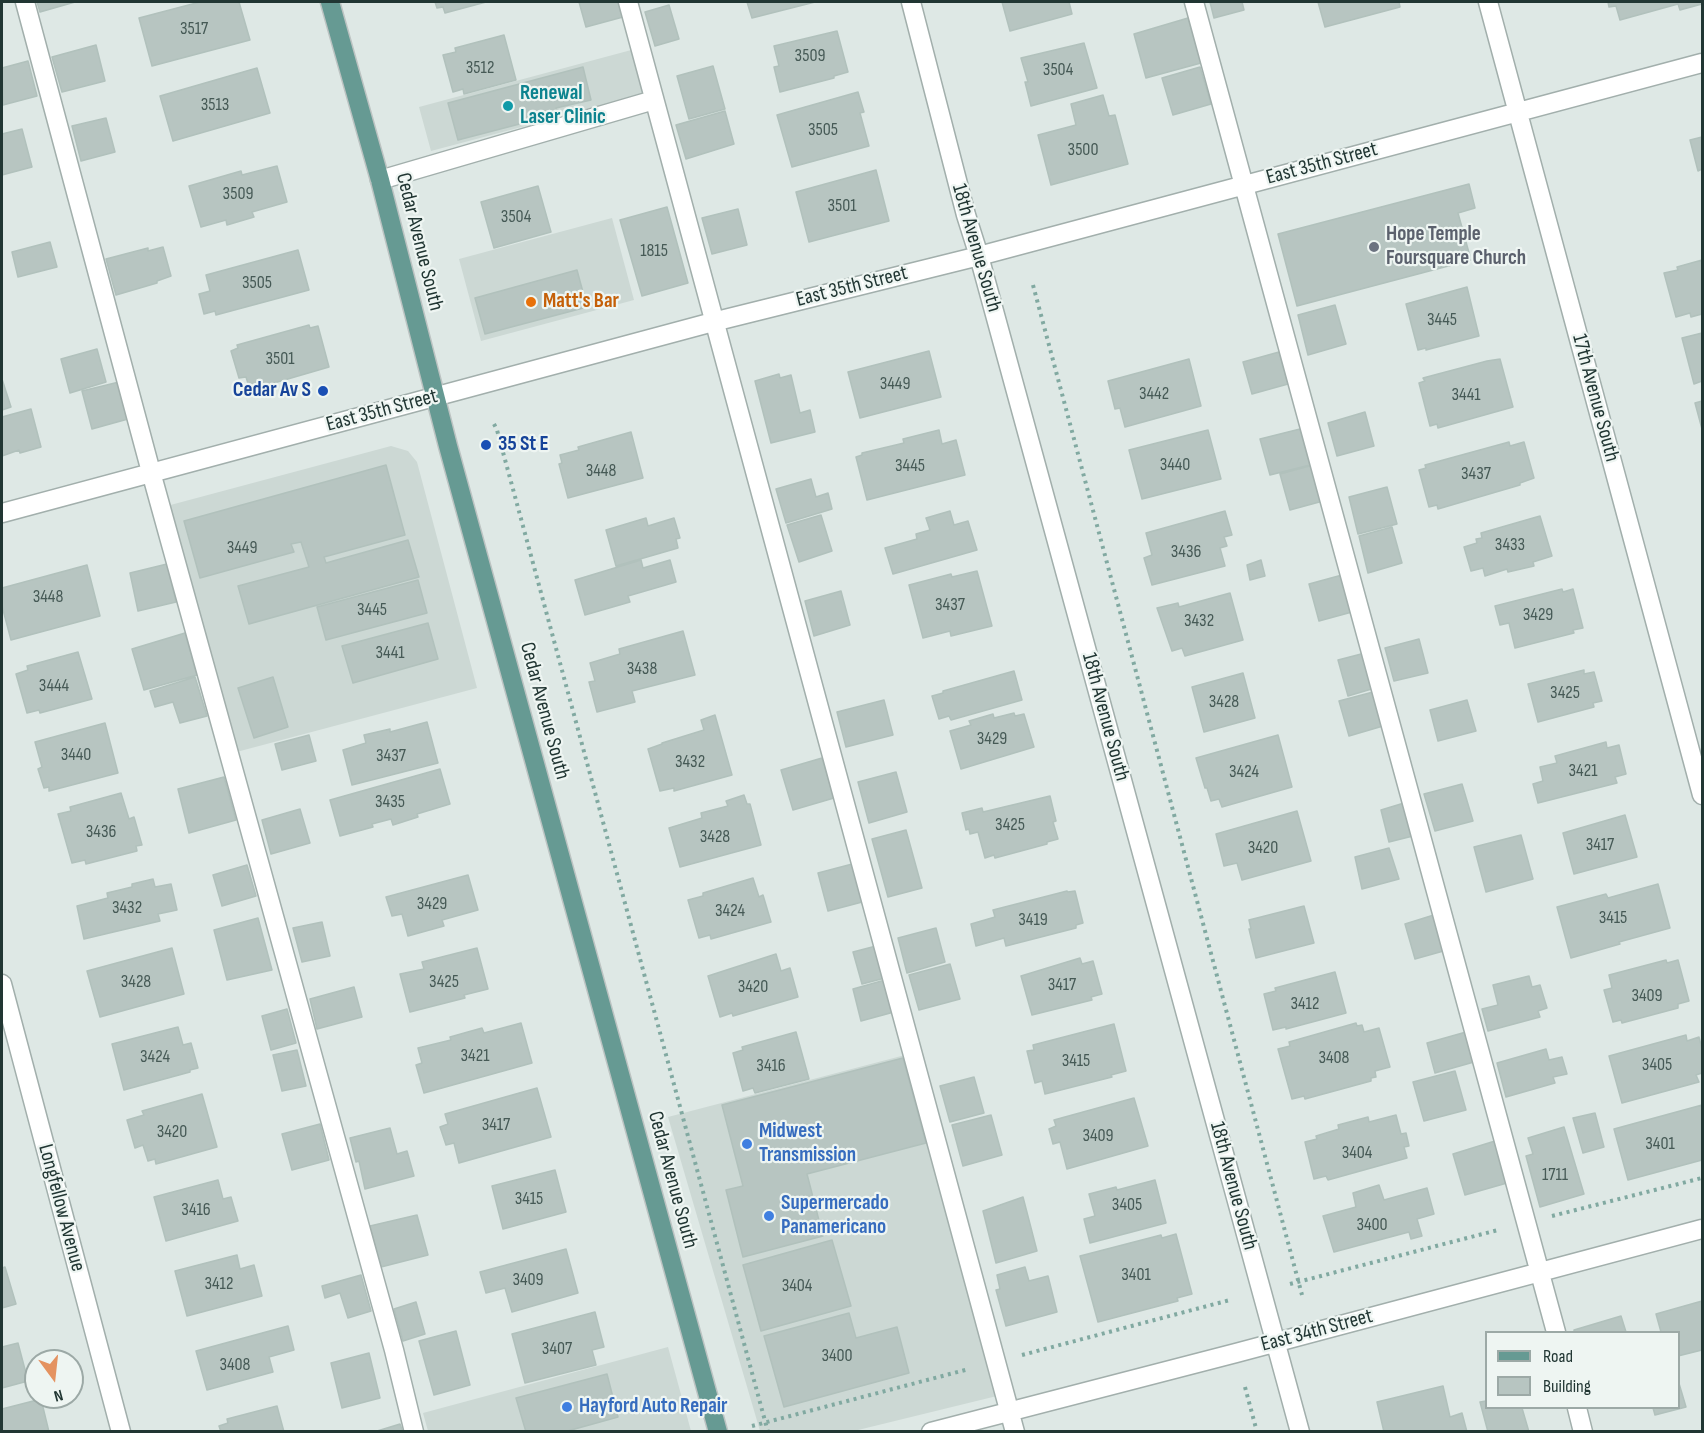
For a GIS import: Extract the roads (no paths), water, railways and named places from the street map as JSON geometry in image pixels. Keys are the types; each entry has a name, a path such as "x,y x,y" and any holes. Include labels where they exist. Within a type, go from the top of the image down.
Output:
{"main road":[{"name":"Cedar Avenue South","path":"330,2 380,180 435,396 718,1431"}],"street":[{"path":"25,2 151,472 394,1350 414,1431"},
{"path":"628,2 1015,1431"},
{"name":"18th Avenue South","path":"911,2 966,215 1300,1431"},
{"path":"1194,2 1556,1331"},
{"name":"17th Avenue South","path":"1488,2 1702,795"},
{"name":"East 35th Street","path":"2,513 713,322 979,256 1702,63"},
{"path":"380,180 654,100"},
{"name":"Longfellow Avenue","path":"2,984 121,1431"},
{"name":"East 34th Street","path":"931,1431 1275,1343 1702,1229"},
{"path":"1578,1409 1583,1431"}],"place":[{"name":"Renewal Laser Clinic","path":"508,106"},
{"name":"Hope Temple Foursquare Church","path":"1374,247"},
{"name":"Matt's Bar","path":"531,302"},
{"name":"Cedar Av S","path":"323,391"},
{"name":"35 St E","path":"486,445"},
{"name":"Midwest Transmission","path":"747,1144"},
{"name":"Supermercado Panamericano","path":"769,1216"},
{"name":"Hayford Auto Repair","path":"567,1407"}]}
